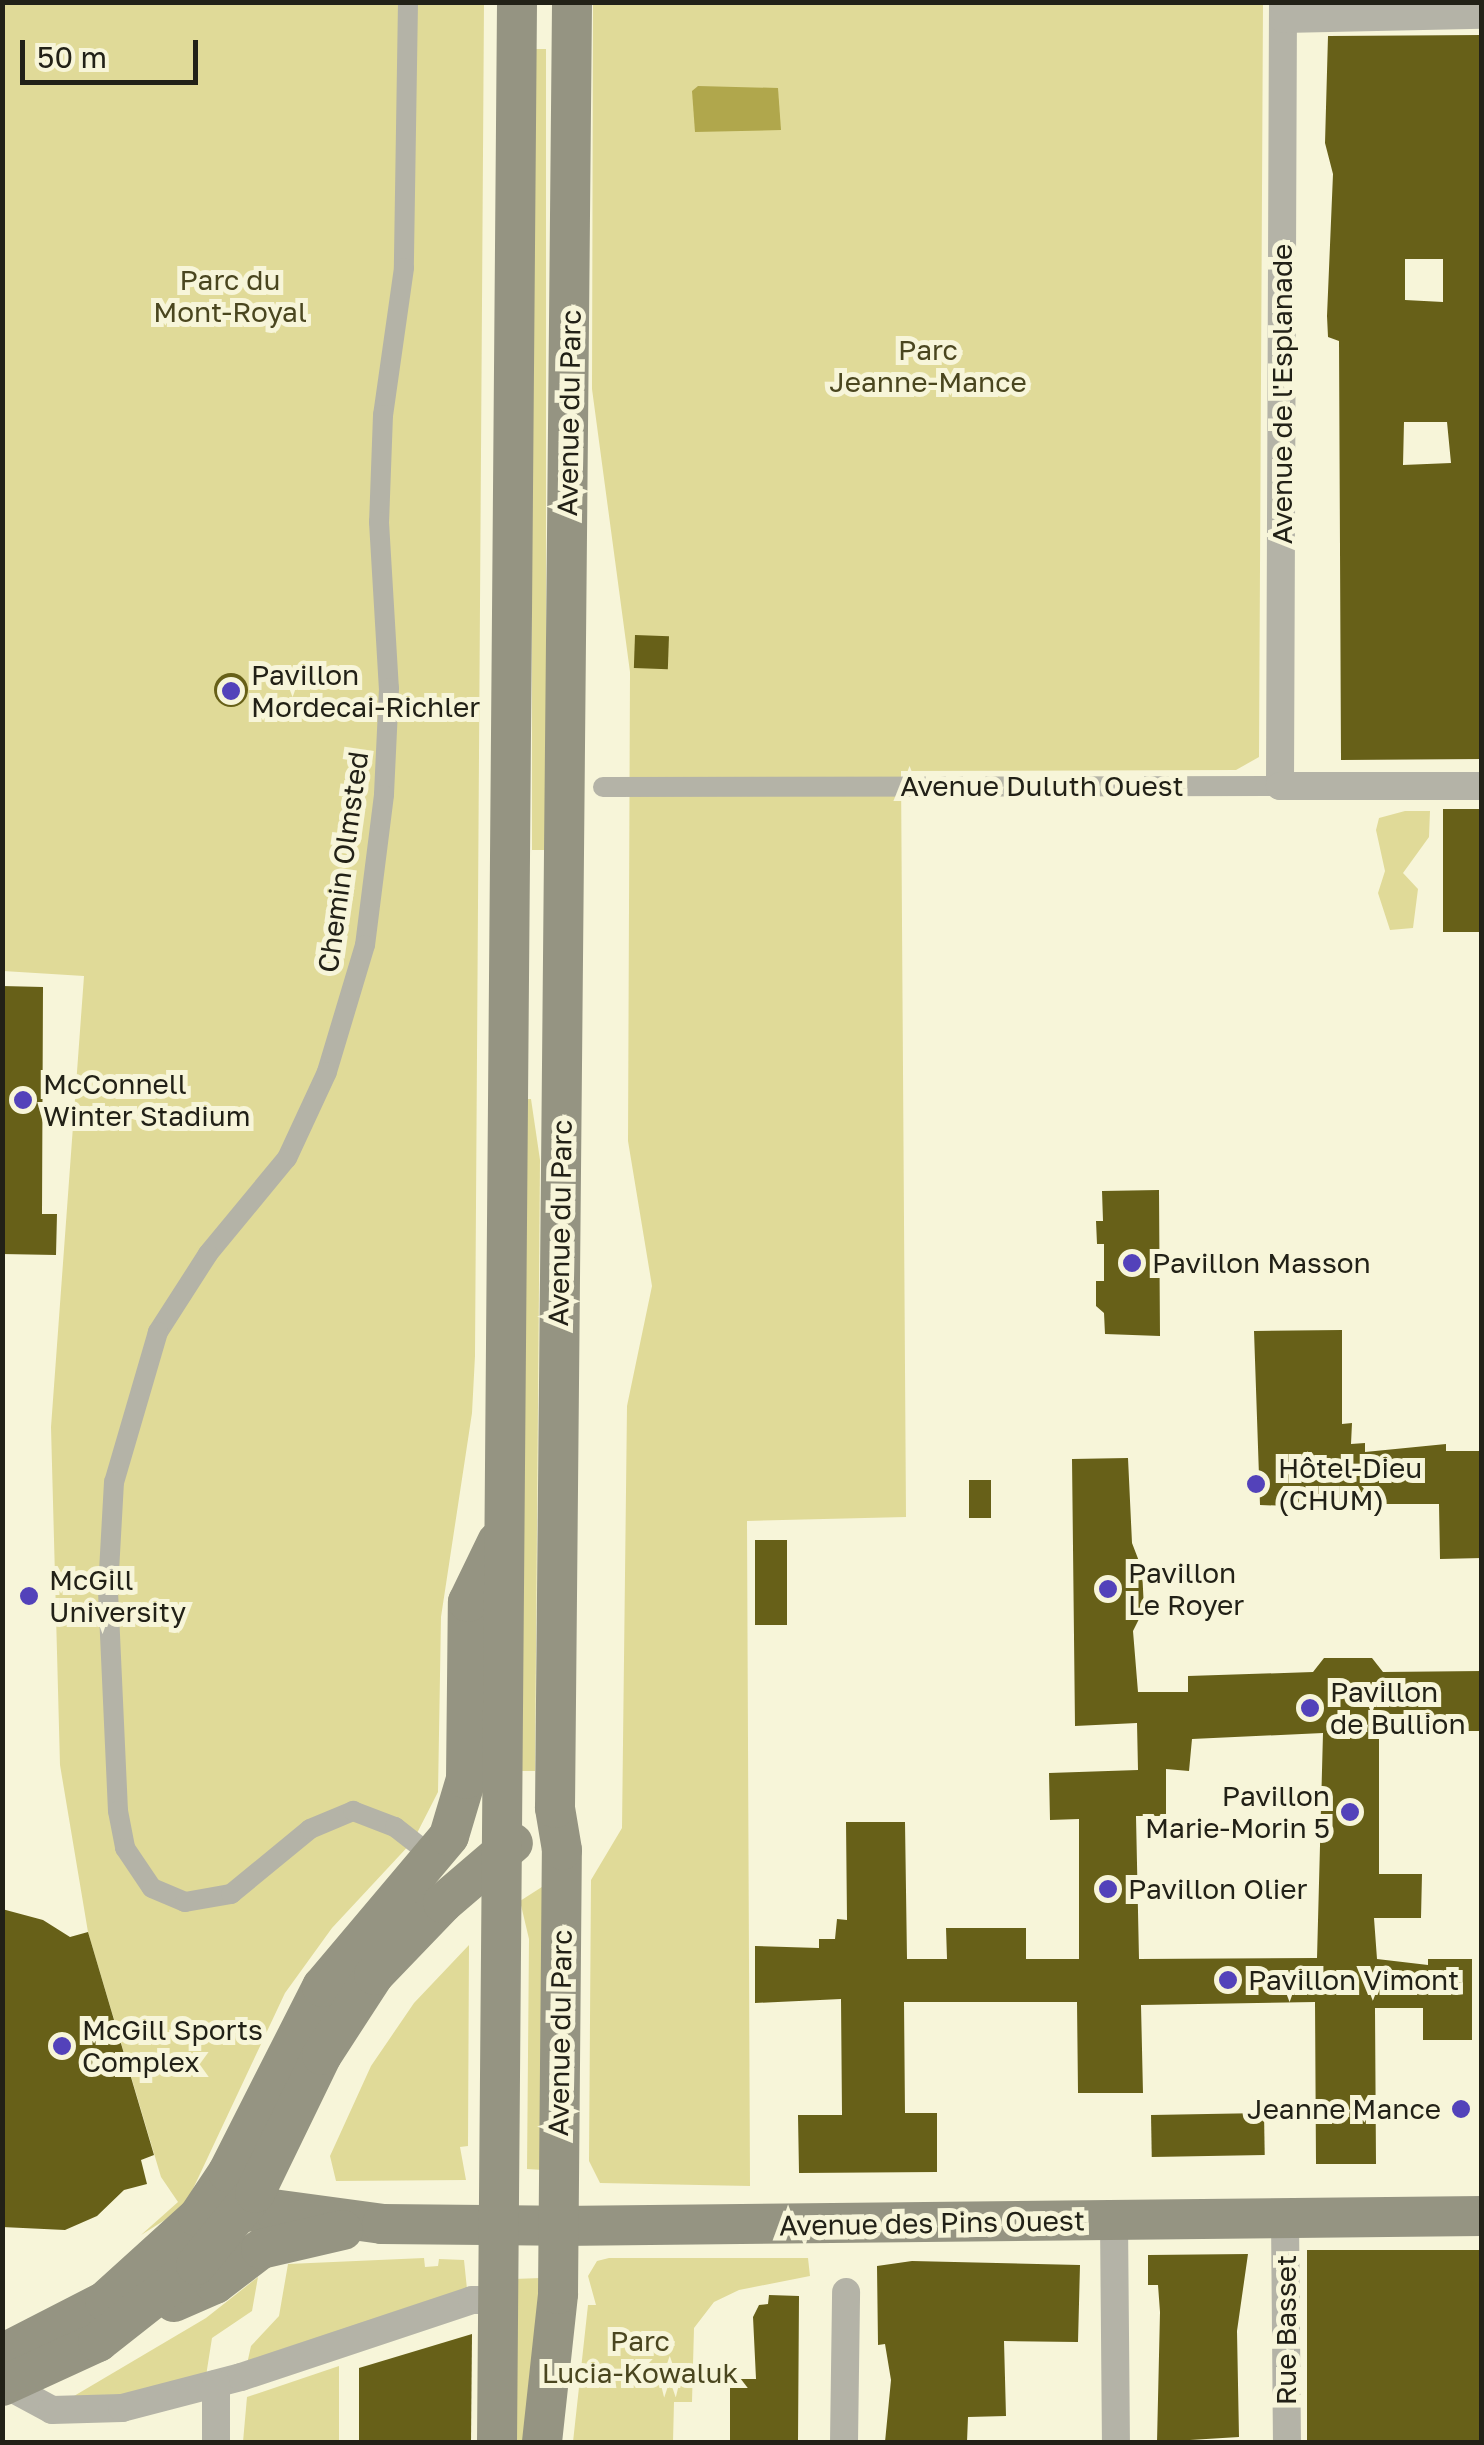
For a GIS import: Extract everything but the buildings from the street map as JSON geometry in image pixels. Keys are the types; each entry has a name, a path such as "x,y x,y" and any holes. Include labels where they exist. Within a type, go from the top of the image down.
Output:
{"main road":[{"name":"Avenue du Parc","path":"497,2442 517,2"},
{"name":"Avenue du Parc","path":"542,2442 556,2354 558,2226 562,1850 555,1808 572,2"},
{"path":"4,2375 105,2301 198,2217 228,2172 322,1986 449,1836 466,1779 468,1602 503,1530"},
{"name":"Avenue des Pins Ouest","path":"130,2322 180,2281 243,2210 322,2056 365,1988 411,1933 555,1808"},
{"name":"Avenue des Pins Ouest","path":"198,2217 243,2210 382,2224 558,2226 1482,2216"},
{"name":"Avenue des Pins Ouest","path":"4,2375 68,2359 130,2322 215,2284 267,2247 382,2224"}],"street":[{"name":"Chemin Olmsted","path":"408,2 404,268 383,415 379,522 389,706 365,944 327,1072 287,1158 208,1254 158,1332 137,1387 114,1482 108,1591 118,1812 125,1848 152,1888 185,1902 231,1894 310,1829 353,1810 395,1826 419,1846"},
{"path":"1283,11 1482,16"},
{"name":"Avenue de l'Esplanade","path":"1280,786 1283,11"},
{"name":"Avenue Duluth Ouest","path":"603,787 1482,786"},
{"name":"Rue Basset","path":"1286,2218 1286,2442"},
{"path":"1114,2220 1116,2442"},
{"path":"844,2442 846,2292"},
{"path":"4,2375 44,2408 89,2411 216,2384 472,2300 498,2300"},
{"path":"216,2384 216,2442"}],"green space":[{"name":"Parc du Mont-Royal","path":"2,3 484,3 475,1356 472,1413 441,1617 438,1792 413,1841 332,1928 285,1993 184,2208 141,2235 178,2202 161,2177 88,1932 60,1765 51,1427 84,976 3,971"},
{"name":"Parc Jeanne-Mance","path":"593,3 1263,3 1259,757 1236,770 901,771 906,1517 747,1521 750,2186 600,2183 589,2161 591,1880 622,1828 627,1406 652,1286 628,1141 630,672 592,389"},
{"path":"532,49 546,49 546,850 532,850"},
{"path":"1405,811 1430,811 1429,837 1403,873 1418,889 1413,928 1390,930 1378,893 1385,871 1376,830 1379,818"},
{"path":"524,1099 531,1099 540,1160 535,1771 519,1771"},
{"path":"545,1885 543,2170 527,2169 529,1939 520,1901"},
{"path":"469,1945 468,2146 460,2147 466,2180 336,2181 330,2156 371,2066 414,2003"},
{"path":"424,2258 425,2267 438,2266 439,2259 464,2260 467,2289 247,2364 251,2346 279,2316 288,2264"},
{"name":"Parc Lucia-Kowaluk","path":"808,2258 810,2276 739,2290 714,2302 694,2328 692,2402 674,2402 673,2442 573,2442 588,2305 596,2305 588,2276 597,2261"},
{"path":"258,2277 252,2311 212,2338 206,2376 124,2398 74,2396 206,2318"},
{"path":"541,2278 528,2442 514,2442 514,2279"},
{"path":"339,2366 339,2442 243,2442 247,2397"}],"shaded area":[{"path":"698,86 778,88 781,130 695,132 692,91"}],"place":[{"name":"Pavillon Mordecai-Richler","path":"231,691"},
{"name":"McConnell Winter Stadium","path":"23,1100"},
{"name":"Pavillon Masson","path":"1132,1263"},
{"name":"Hôtel-Dieu (CHUM)","path":"1256,1484"},
{"name":"Pavillon Le Royer","path":"1108,1589"},
{"name":"McGill University","path":"29,1596"},
{"name":"Pavillon de Bullion","path":"1310,1708"},
{"name":"Pavillon Marie-Morin 5","path":"1350,1812"},
{"name":"Pavillon Olier","path":"1108,1889"},
{"name":"Pavillon Vimont","path":"1228,1980"},
{"name":"McGill Sports Complex","path":"62,2046"},
{"name":"Jeanne Mance","path":"1461,2109"}]}
